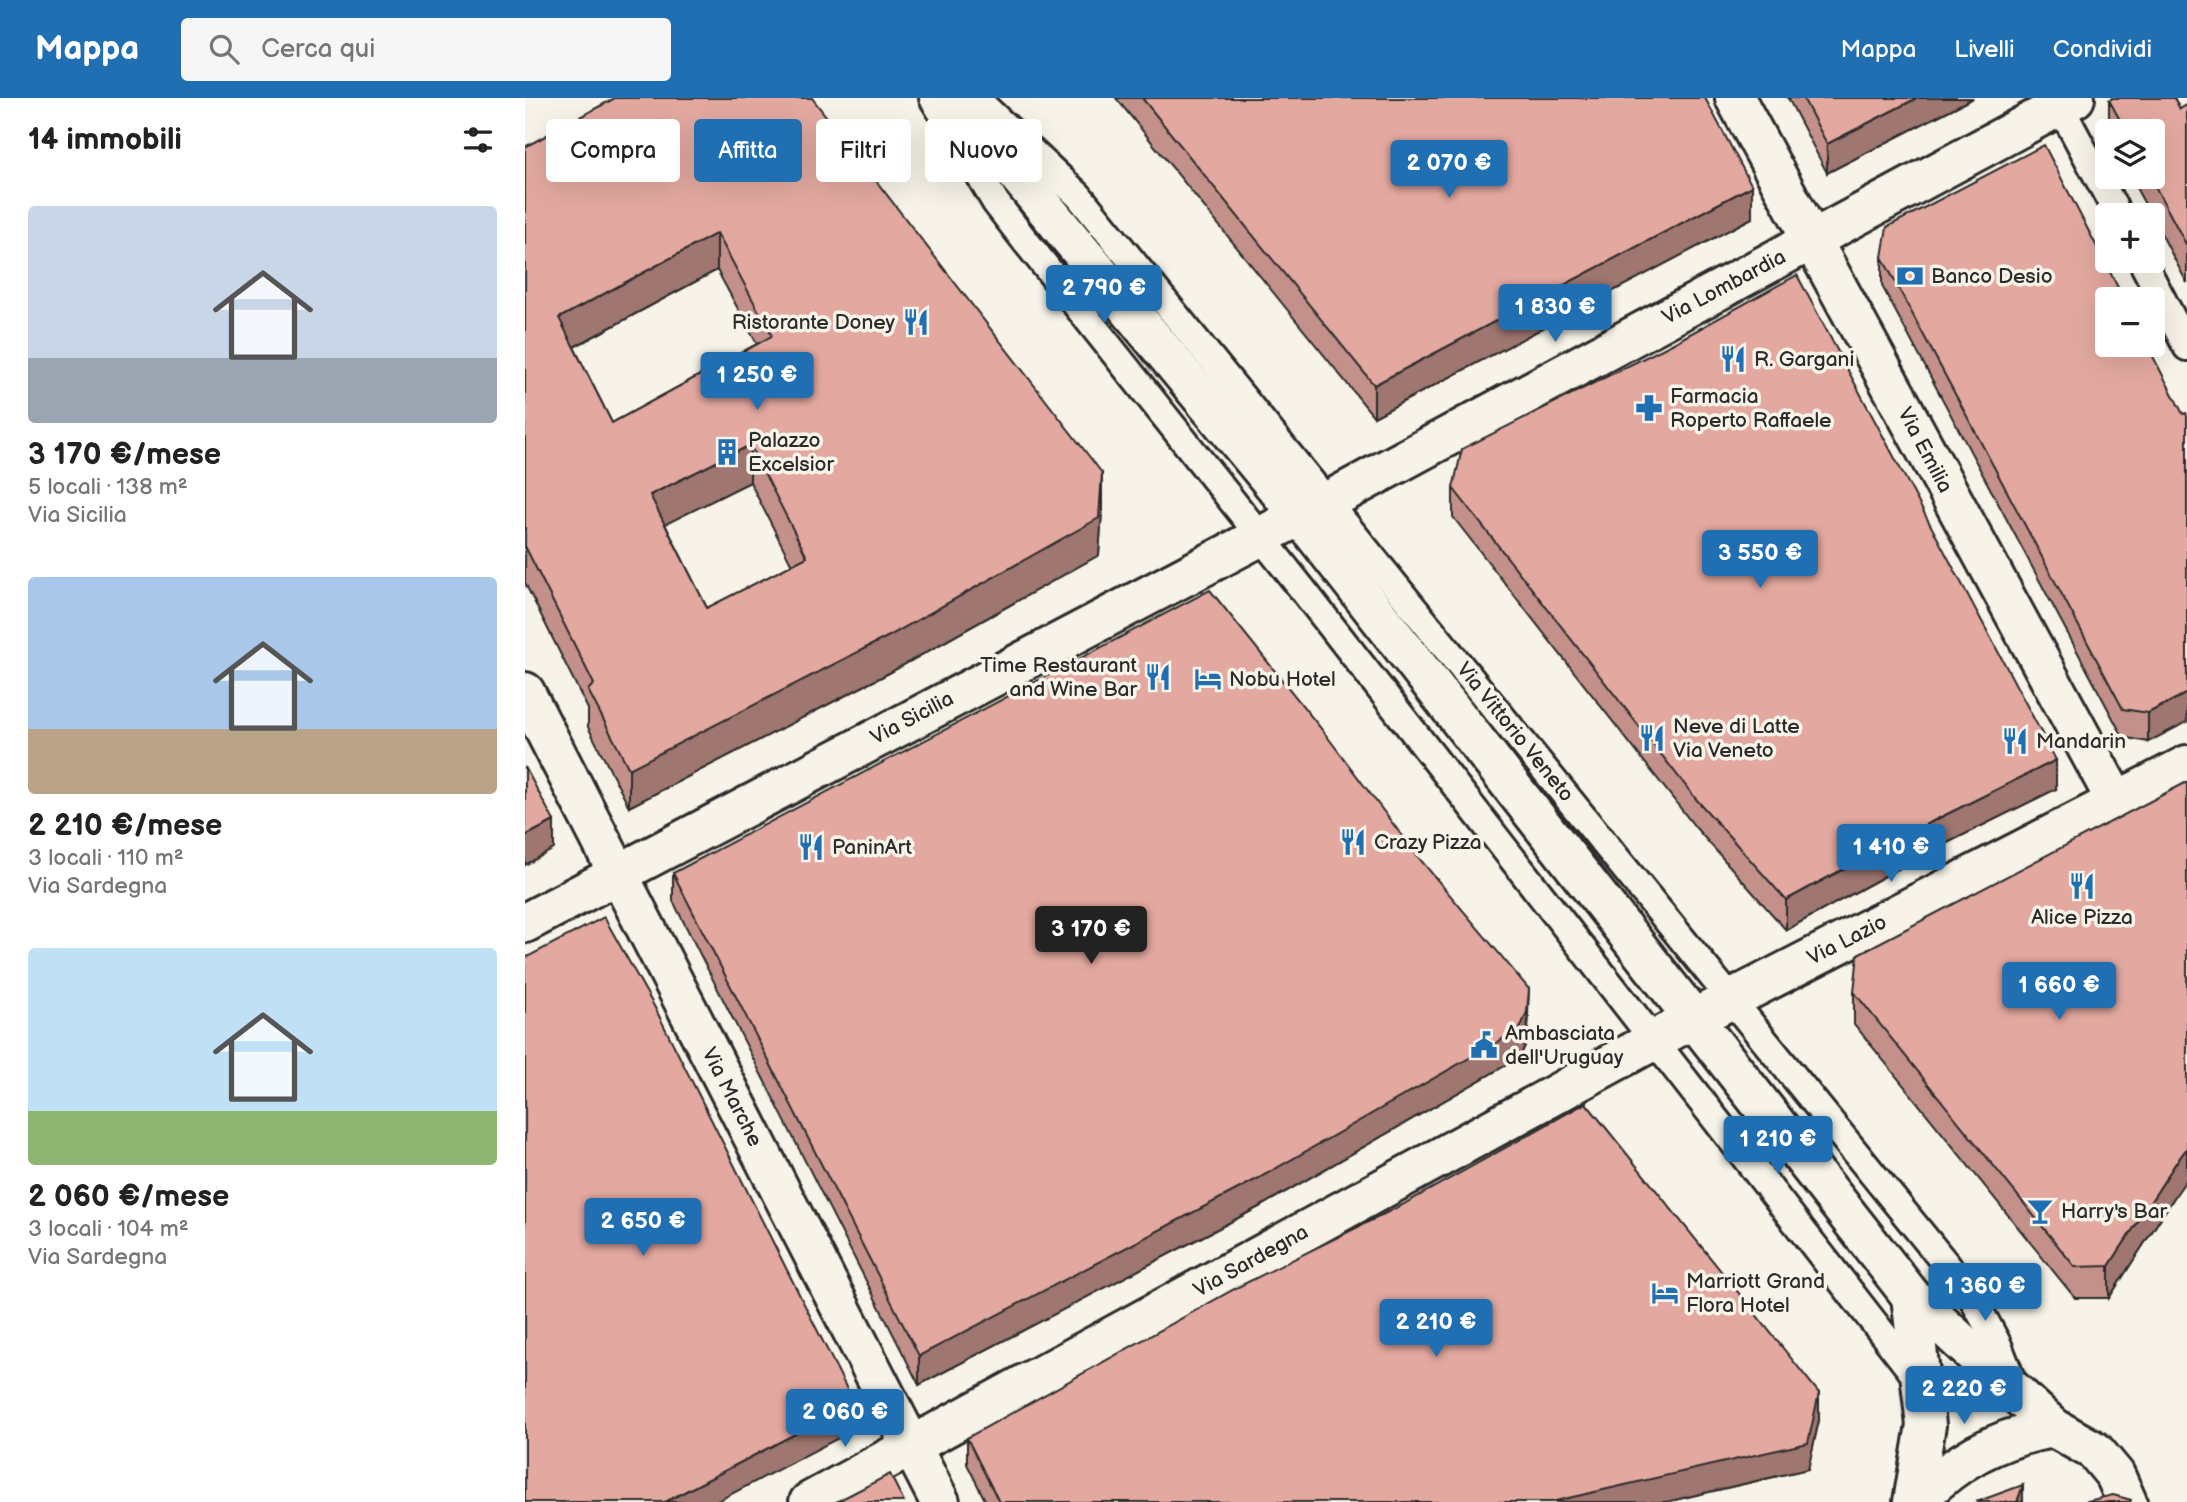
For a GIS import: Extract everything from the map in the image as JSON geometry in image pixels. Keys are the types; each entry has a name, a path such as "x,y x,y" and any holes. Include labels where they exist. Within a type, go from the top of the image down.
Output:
{"street":[{"name":"Via Vittorio Veneto","path":"954,98 1314,508 1693,1019 1911,1296 2053,1428 2095,1451 2115,1475 2127,1502"},
{"name":"Via Emilia","path":"1735,98 2116,802"},
{"name":"Via Lombardia","path":"1314,508 2068,102"},
{"name":"Via Sicilia","path":"525,923 1314,508"},
{"name":"Via Marche","path":"525,692 940,1502"},
{"name":"Via Lazio","path":"1693,1019 2187,765"},
{"name":"Via Sardegna","path":"809,1502 1693,1019"},
{"path":"1911,1296 1926,1426 1915,1502"},
{"path":"1915,1502 1945,1474 1988,1446 2053,1428"}],"lane":[{"path":"933,98 996,203 1260,536 1923,1386"},
{"name":"Via Vittorio Veneto","path":"975,98 1079,196 1314,508 1730,1000 1971,1295 1999,1345 2017,1394"},
{"path":"2068,102 2113,203"},
{"path":"2148,273 2187,347"}],"building":[{"name":"Palazzo Excelsior","path":"615,98 812,98 828,119 816,119 816,182 877,182 1102,473 1099,518 889,636 629,769 588,690 594,684 525,546 525,147 546,136 546,182 680,182 680,119 576,119","holes":["717,233 772,336 612,423 559,318","750,445 807,557 707,608 650,495"]},
{"path":"1142,98 1705,98 1752,186 1374,385"},
{"path":"1803,98 1917,98 1827,144"},
{"path":"2174,98 2180,109 2187,105 2187,246 2156,189 2165,189 2165,119 2119,119 2109,100"},
{"path":"2044,145 2095,243 2095,273 2110,273 2118,287 2095,287 2095,357 2153,357 2183,414 2186,413 2187,416 2187,693 2148,713 2123,709 1882,257 1887,227"},
{"path":"1797,275 2056,760 1927,824 1786,900 1696,799 1453,488 1462,449 1670,345"},
{"path":"1210,590 1323,731 1418,857 1529,989 1527,1012 1520,1029 1259,1178 919,1356 673,873"},
{"path":"525,767 554,821 525,836"},
{"path":"2187,782 2187,1148 2109,1266 2075,1267 1854,992 1858,954"},
{"path":"604,917 654,1006 854,1403 665,1502 525,1502 525,958"},
{"path":"1586,1103 1819,1393 1808,1443 1551,1502 999,1502 967,1438 1238,1287 1402,1205"},
{"path":"890,1474 904,1502 836,1502"},
{"path":"2023,1485 2017,1502 1976,1502"},
{"path":"2113,1495 2131,1500 2083,1502"}],"place":[{"name":"Banco Desio","path":"1910,276"},
{"name":"Ristorante Doney","path":"916,322"},
{"name":"R. Gargani","path":"1733,359"},
{"name":"Farmacia Roperto Raffaele","path":"1649,408"},
{"name":"Palazzo Excelsior","path":"727,452"},
{"name":"Time Restaurant and Wine Bar","path":"1158,677"},
{"name":"Nobu Hotel","path":"1208,679"},
{"name":"Neve di Latte Via Veneto","path":"1652,738"},
{"name":"Mandarin","path":"2015,741"},
{"name":"Crazy Pizza","path":"1353,842"},
{"name":"PaninArt","path":"811,847"},
{"name":"Alice Pizza","path":"2082,886"},
{"name":"Ambasciata dell'Uruguay","path":"1484,1045"},
{"name":"Harry's Bar","path":"2040,1211"},
{"name":"Marriott Grand Flora Hotel","path":"1665,1293"}]}
